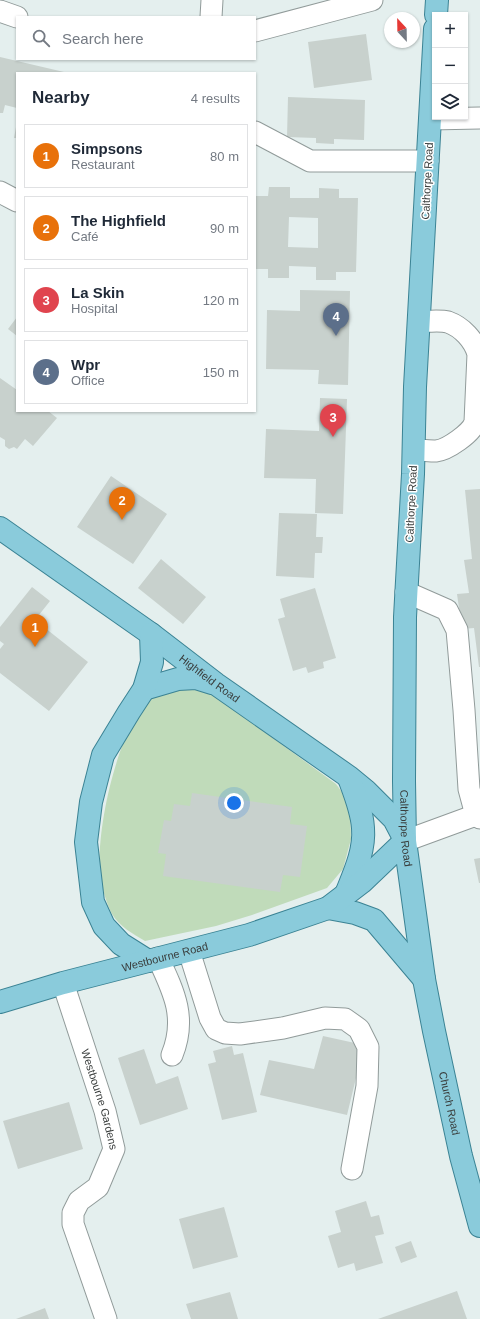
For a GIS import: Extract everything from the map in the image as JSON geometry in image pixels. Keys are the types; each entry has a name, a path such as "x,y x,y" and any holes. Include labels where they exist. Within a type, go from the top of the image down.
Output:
{"main road":[{"path":"436,0 436,12"},
{"name":"Calthorpe Road","path":"424,979 405,841 405,617 414,450 415,387 434,48"},
{"name":"Highfield Road","path":"0,528 151,634 216,684 349,777 381,805 394,819 405,841"},
{"path":"151,634 152,662 144,690 103,755 91,802 86,842 93,902 104,926 121,944 153,960"},
{"path":"144,690 178,680 196,678 216,684"},
{"path":"346,894 362,848 363,830 360,808 349,777"},
{"path":"328,908 379,867 405,841"},
{"path":"328,908 355,913 374,920 424,979"},
{"name":"Westbourne Road","path":"0,1002 63,983 249,935 328,908"},
{"name":"Church Road","path":"424,979 461,1156 480,1226"}],"street":[{"path":"211,16 212,0"},
{"path":"256,31 372,0"},
{"path":"0,11 16,17"},
{"path":"430,119 480,118"},
{"path":"256,133 310,161 428,161"},
{"path":"0,192 16,200"},
{"path":"414,450 437,451 450,445 472,430 476,414 478,354 471,340 463,332 447,322 419,322"},
{"path":"405,841 478,816 469,789 457,630 447,610 406,592"},
{"path":"189,951 210,1018 216,1029 225,1033 240,1034 283,1028 324,1018 345,1019 359,1028 368,1047 367,1086 352,1169"},
{"path":"153,960 176,999 179,1023 177,1042 172,1055"},
{"name":"Westbourne Gardens","path":"63,983 105,1111 114,1149 98,1187 79,1201 73,1213 73,1224 106,1319"}],"green space":[{"path":"196,685 218,698 336,784 350,803 351,839 343,869 327,888 252,915 216,926 145,941 118,922 110,911 104,894 101,882 100,862 101,838 105,811 119,754 129,729 141,708 154,694"}],"building":[{"path":"366,34 372,80 314,88 308,42"},
{"path":"0,57 64,72 16,72 16,108 5,105 3,113 0,113"},
{"path":"288,97 365,100 364,140 334,139 334,144 316,143 316,138 287,137"},
{"path":"16,127 16,138 14,138"},
{"path":"269,187 290,187 290,198 319,198 319,188 339,189 339,198 358,198 356,272 336,272 336,280 316,280 316,267 289,266 289,278 268,278 268,269 256,269 256,196 268,196","holes":["289,217 318,218 318,248 288,247"]},
{"path":"300,290 350,291 348,385 318,384 319,370 266,369 267,310 300,311"},
{"path":"16,318 16,335 8,329"},
{"path":"0,378 16,389 16,412 49,412 57,418 33,446 25,439 17,449 14,447 9,449 5,446 5,440 0,437"},
{"path":"320,398 347,399 343,514 315,513 316,479 264,478 266,429 319,431"},
{"path":"111,476 167,514 133,564 77,527"},
{"path":"480,489 479,667 474,628 462,629 457,594 469,593 464,560 472,559 465,490"},
{"path":"279,513 317,514 316,537 323,537 322,553 315,553 314,578 276,576"},
{"path":"161,559 206,597 183,624 138,588"},
{"path":"32,587 50,601 35,620 88,662 49,711 0,673 0,649 4,644 0,641 0,627"},
{"path":"315,588 336,658 323,662 324,668 308,673 306,667 293,671 278,619 285,617 280,599"},
{"path":"192,793 292,807 290,824 307,826 300,877 283,875 280,892 163,876 166,854 158,853 164,820 171,821 174,804 190,806"},
{"path":"480,858 480,883 479,883 474,859"},
{"path":"323,1036 364,1045 347,1115 260,1095 269,1060 314,1069"},
{"path":"232,1046 234,1055 243,1053 257,1112 222,1120 208,1064 216,1062 213,1051"},
{"path":"144,1049 156,1084 178,1076 188,1109 140,1125 118,1058"},
{"path":"69,1102 83,1149 18,1169 3,1121"},
{"path":"366,1201 371,1217 379,1215 384,1234 375,1236 383,1263 356,1271 354,1263 338,1268 328,1236 341,1232 335,1211"},
{"path":"224,1207 238,1257 193,1269 179,1219"},
{"path":"411,1241 417,1257 401,1263 395,1247"},
{"path":"457,1291 467,1319 378,1319"},
{"path":"230,1292 238,1319 191,1319 186,1304"},
{"path":"45,1308 49,1319 16,1319"}],"place":[{"name":"Wpr","path":"336,336"},
{"name":"La Skin","path":"333,437"},
{"name":"The Highfield","path":"122,520"},
{"name":"Simpsons","path":"35,647"}]}
